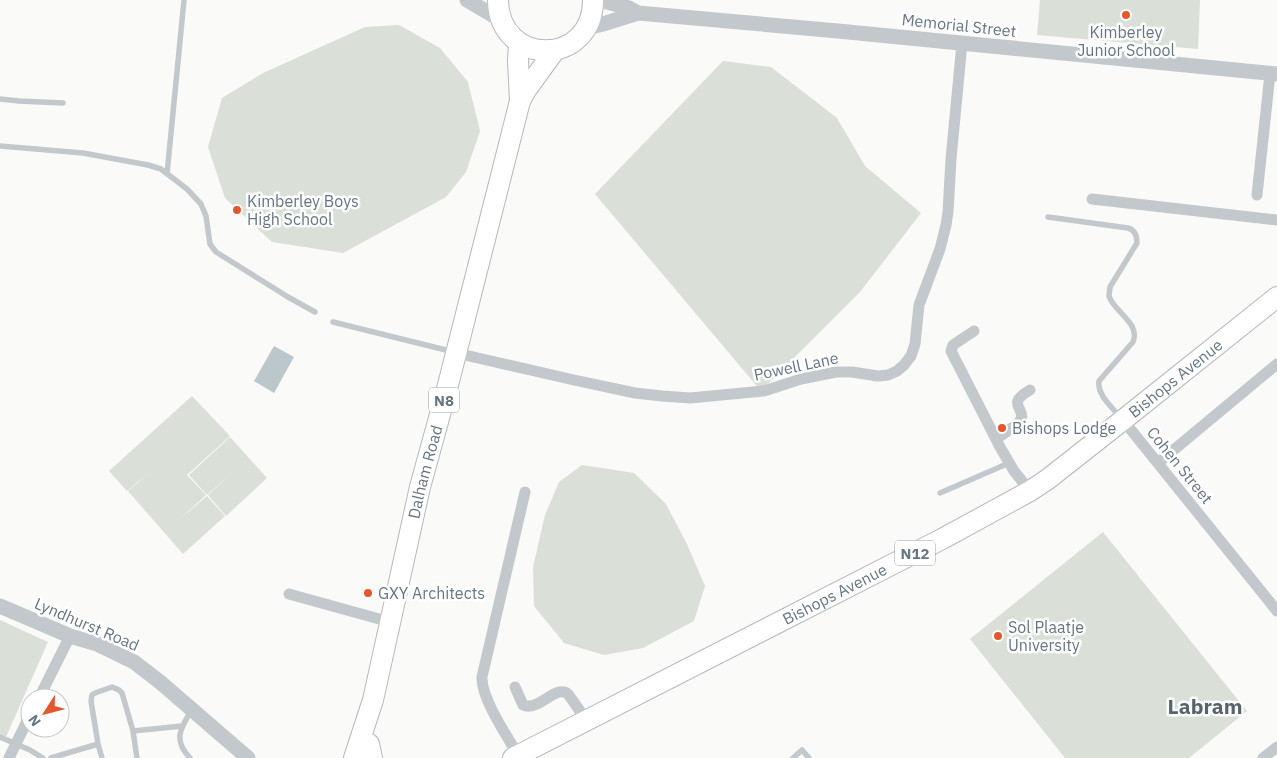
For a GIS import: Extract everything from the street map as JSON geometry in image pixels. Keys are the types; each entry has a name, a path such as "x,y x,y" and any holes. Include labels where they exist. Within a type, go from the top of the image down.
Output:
{"highway":[{"path":"498,0 501,20 508,32 519,43 530,48 555,50"},
{"path":"586,28 592,14 593,0"},
{"name":"N8","path":"555,50 575,41 586,28"},
{"name":"Dalham Road","path":"519,43 520,101"},
{"name":"Dalham Road","path":"354,758 373,700 420,487 520,101 555,50"},
{"name":"Bishops Avenue","path":"513,757 942,539 1030,491 1048,479 1277,297"},
{"name":"Dalham Road","path":"369,753 373,700"}],"street":[{"path":"467,0 501,20"},
{"name":"Memorial Street","path":"600,0 629,8 638,13"},
{"name":"Memorial Street","path":"586,28 638,13 1274,74"},
{"name":"Powell Lane","path":"456,353 635,393 690,398 764,391 801,379 836,372 852,372 878,376 888,375 897,371 904,365 915,344 919,305 940,249 946,225 962,43"},
{"path":"1257,195 1274,74"},
{"path":"1092,199 1277,220"},
{"path":"974,331 953,345 951,351 1009,463 1030,491"},
{"path":"1158,463 1277,364"},
{"path":"996,439 1022,418 1017,402 1024,393 1030,390"},
{"name":"Cohen Street","path":"1123,420 1277,612"},
{"path":"513,757 483,691 482,677 525,492"},
{"path":"289,594 390,622"},
{"name":"Lyndhurst Road","path":"0,606 70,636 97,644 134,662 248,758"},
{"path":"44,688 70,636"},
{"path":"515,687 523,705 528,707 540,703 560,691 564,691 587,721"},
{"path":"9,758 20,735"},
{"path":"1263,758 1277,747"}],"lane":[{"path":"167,174 184,0"},
{"path":"0,99 62,103"},
{"path":"0,146 83,153 161,169 192,194 201,204 206,216 210,244 216,252 315,312"},
{"name":"Cohen Street","path":"1048,217 1128,228 1132,229 1136,236 1137,243 1110,288 1109,294 1112,301 1134,328 1133,342 1098,384 1100,393 1123,420"},
{"path":"333,322 456,353"},
{"path":"940,494 1009,463"},
{"path":"102,758 91,698 94,693 112,687 122,693 133,731 137,758"},
{"path":"190,758 179,741 179,732 192,709"},
{"path":"133,731 182,726"},
{"path":"0,737 43,758"},
{"path":"51,758 98,744"},
{"path":"792,758 802,750 809,758"}],"shaded area":[{"path":"1040,0 1200,0 1198,49 1037,35"},
{"path":"399,25 440,48 468,82 480,131 466,172 446,197 343,253 272,242 225,198 208,147 222,98 263,73 365,27"},
{"path":"723,61 771,67 837,118 865,166 921,213 860,292 761,391 595,194"},
{"path":"274,346 294,357 274,393 254,381"},
{"path":"192,396 230,436 187,475 206,495 180,519 207,496 225,516 183,554 128,491 154,468 127,491 109,471"},
{"path":"230,437 267,478 226,516 208,495 233,472 207,495 189,475"},
{"path":"582,465 634,473 666,504 687,544 705,586 694,621 643,648 604,655 564,643 534,606 533,567 545,515 559,482"},
{"path":"1103,532 1247,711 1189,758 1065,758 970,639"},
{"path":"0,620 48,642 28,688 20,688 20,705 6,737 0,734"}],"place":[{"name":"Kimberley Junior School","path":"1126,15"},
{"name":"Kimberley Boys High School","path":"237,210"},
{"name":"Bishops Lodge","path":"1002,428"},
{"name":"GXY Architects","path":"368,593"},
{"name":"Sol Plaatje University","path":"998,636"}],"district":[{"name":"Labram","path":"1205,706"}]}
